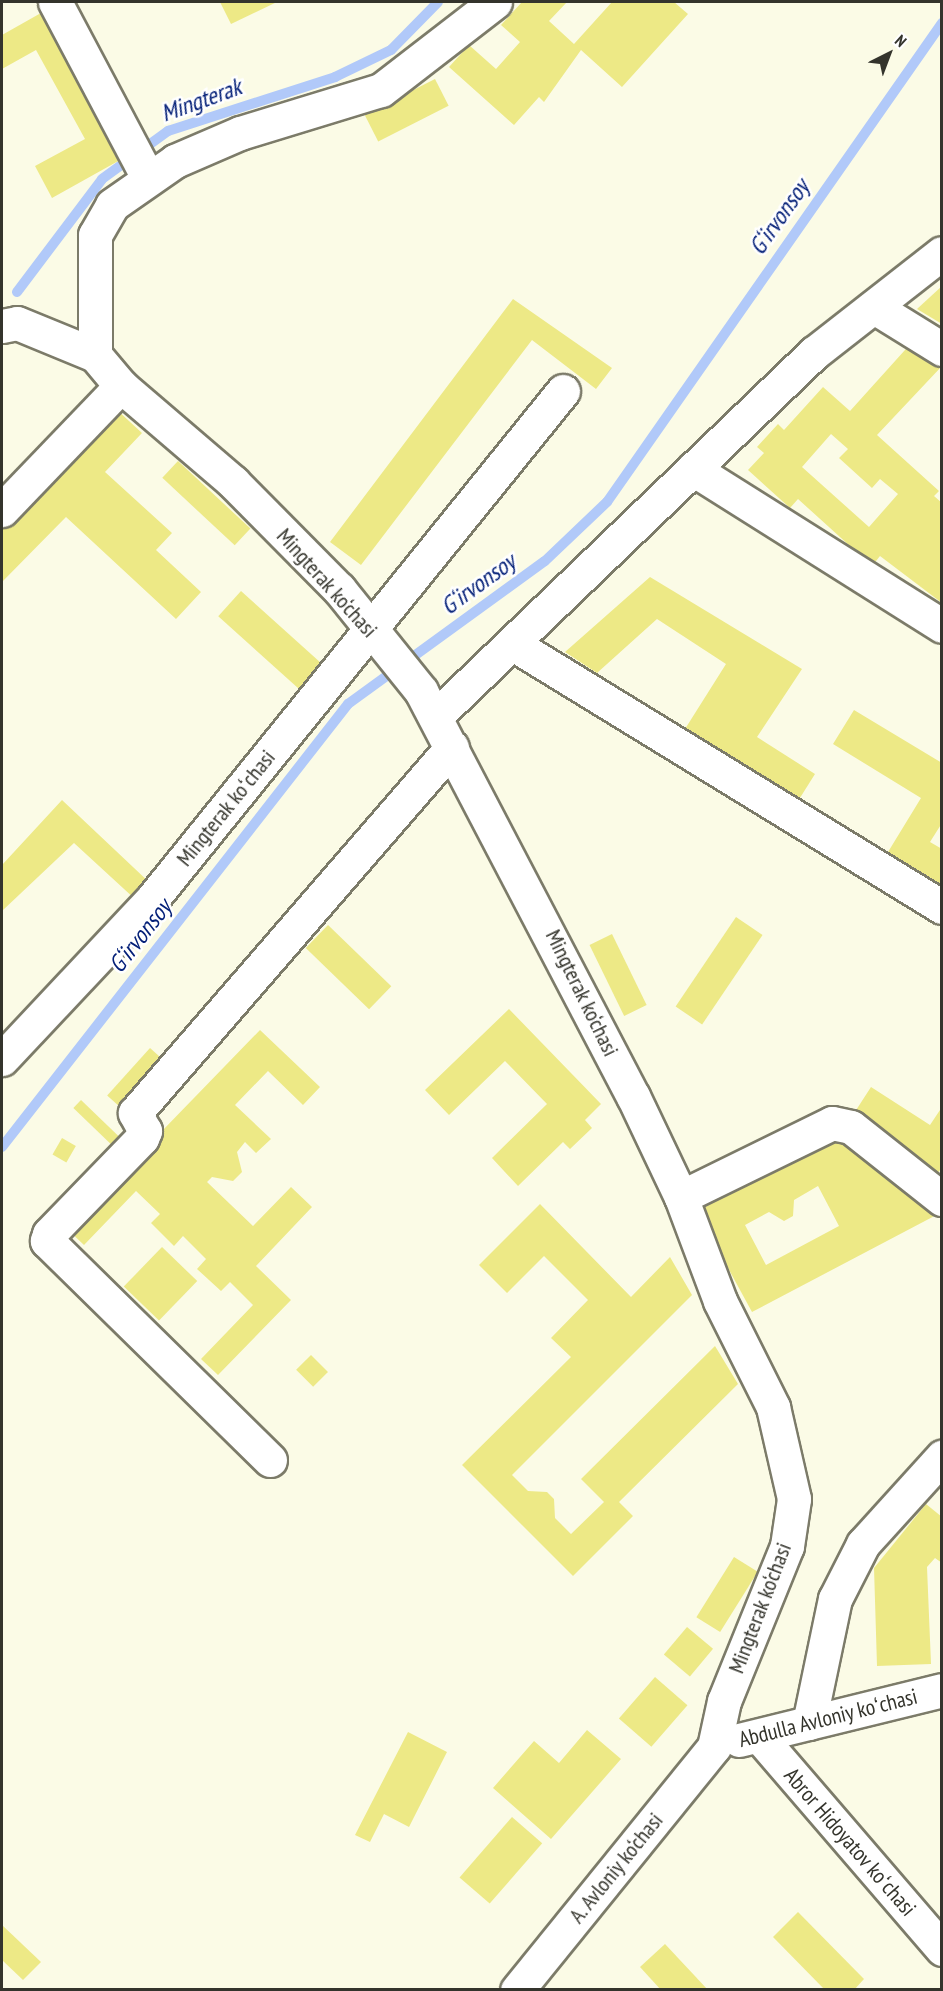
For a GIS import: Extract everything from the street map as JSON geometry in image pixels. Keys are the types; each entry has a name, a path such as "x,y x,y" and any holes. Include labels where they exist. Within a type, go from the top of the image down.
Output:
{"street":[{"path":"55,2 148,178"},
{"path":"9,324 95,355 95,235 112,205 148,178 240,133 381,90 495,2"},
{"path":"429,703 513,644 814,352 942,253"},
{"path":"874,307 942,349"},
{"name":"Mingterak ko‘chasi","path":"95,355 121,386 233,482 339,589 429,703 544,916 681,1197 720,1301 773,1407 794,1499 787,1546 724,1701 714,1747"},
{"path":"2,510 121,386"},
{"name":"Mingterak koʻchasi","path":"2,1059 153,898 563,391"},
{"path":"693,469 942,626"},
{"path":"513,644 942,907"},
{"path":"270,1460 47,1241 49,1234 142,1138 145,1131 135,1113 452,747"},
{"path":"681,1197 832,1123 851,1127 942,1199"},
{"path":"808,1723 836,1599 862,1544 942,1457"},
{"name":"Abdulla Avloniy koʻchasi","path":"714,1747 942,1690"},
{"name":"Abror Hidoyatov koʻchasi","path":"759,1736 942,1949"},
{"name":"A. Avloniy ko‘chasi","path":"518,1989 714,1747"}],"building":[{"path":"220,2 277,2 231,24"},
{"path":"522,2 567,2 549,21 574,44 612,2 674,2 688,14 622,87 581,50 544,102 539,97 514,125 449,67 469,45 496,69 520,42 501,25"},
{"path":"48,9 129,155 52,198 35,166 85,139 36,50 2,69 2,35"},
{"path":"435,79 449,106 378,142 365,115"},
{"path":"942,286 942,324 917,309"},
{"path":"513,299 612,368 596,389 532,340 361,565 330,542"},
{"path":"914,340 942,366 877,435 939,491 934,496 942,503 942,603 880,556 872,566 798,499 790,508 748,470 764,453 757,447 778,424 784,430 823,387 850,411","holes":["831,434 848,449 839,458 872,488 880,479 898,494 869,527 802,467"]},
{"path":"116,409 142,433 105,472 172,533 156,550 201,592 176,619 66,517 2,582 2,529"},
{"path":"178,461 250,529 235,545 162,478"},
{"path":"650,577 802,669 757,737 815,774 798,801 685,729 726,664 657,619 597,673 565,652"},
{"path":"241,591 321,663 299,689 218,616"},
{"path":"854,710 942,763 942,823 930,842 942,849 942,885 888,852 921,798 833,744"},
{"path":"62,800 151,884 136,900 74,843 2,911 2,865"},
{"path":"736,917 763,935 702,1024 676,1007"},
{"path":"328,925 391,986 369,1009 306,948"},
{"path":"612,934 647,1005 624,1016 590,945"},
{"path":"509,1009 601,1104 585,1120 592,1128 570,1149 563,1142 518,1186 492,1158 547,1104 505,1061 449,1115 425,1090"},
{"path":"260,1030 320,1087 303,1105 268,1071 235,1105 271,1139 256,1153 245,1142 237,1152 242,1172 233,1181 212,1177 207,1182 253,1226 291,1187 312,1207 256,1266 291,1300 218,1375 201,1359 253,1305 230,1282 221,1291 197,1269 206,1259 183,1236 174,1246 151,1223 160,1214 136,1191 84,1245 67,1229"},
{"path":"150,1048 161,1058 118,1106 107,1096"},
{"path":"871,1087 930,1125 942,1107 942,1167 936,1176 849,1121"},
{"path":"81,1100 125,1142 117,1150 73,1108"},
{"path":"844,1133 942,1212 752,1312 697,1211","holes":["818,1186 839,1226 766,1265 745,1225 769,1212 784,1221 793,1216 794,1200"]},
{"path":"62,1138 76,1146 66,1162 52,1154"},
{"path":"540,1204 631,1297 670,1257 692,1295 512,1475 528,1491 547,1492 554,1499 555,1518 571,1534 604,1502 581,1479 715,1346 738,1384 619,1502 633,1516 573,1576 462,1465 571,1357 551,1338 588,1300 544,1256 507,1293 479,1265"},
{"path":"162,1247 197,1281 159,1321 124,1287"},
{"path":"311,1355 328,1372 313,1387 296,1370"},
{"path":"926,1504 942,1517 942,1563 935,1558 927,1567 931,1664 877,1666 874,1568"},
{"path":"734,1557 758,1572 720,1632 696,1617"},
{"path":"687,1627 713,1649 690,1676 664,1655"},
{"path":"655,1677 687,1705 651,1747 619,1719"},
{"path":"587,1730 621,1759 551,1839 493,1788 534,1741 559,1763"},
{"path":"408,1732 447,1752 409,1827 384,1814 370,1842 355,1835"},
{"path":"512,1817 542,1843 490,1904 460,1877"},
{"path":"798,1912 864,1979 854,1990 825,1990 773,1937"},
{"path":"2,1925 41,1962 23,1980 2,1960"},
{"path":"665,1944 708,1990 661,1990 640,1967"}],"waterway":[{"name":"Mingterak","path":"17,292 102,179 168,131 335,77 391,50 438,2"},
{"name":"G‘irvonsoy","path":"2,1147 348,704 545,561 607,502 942,23"}]}
